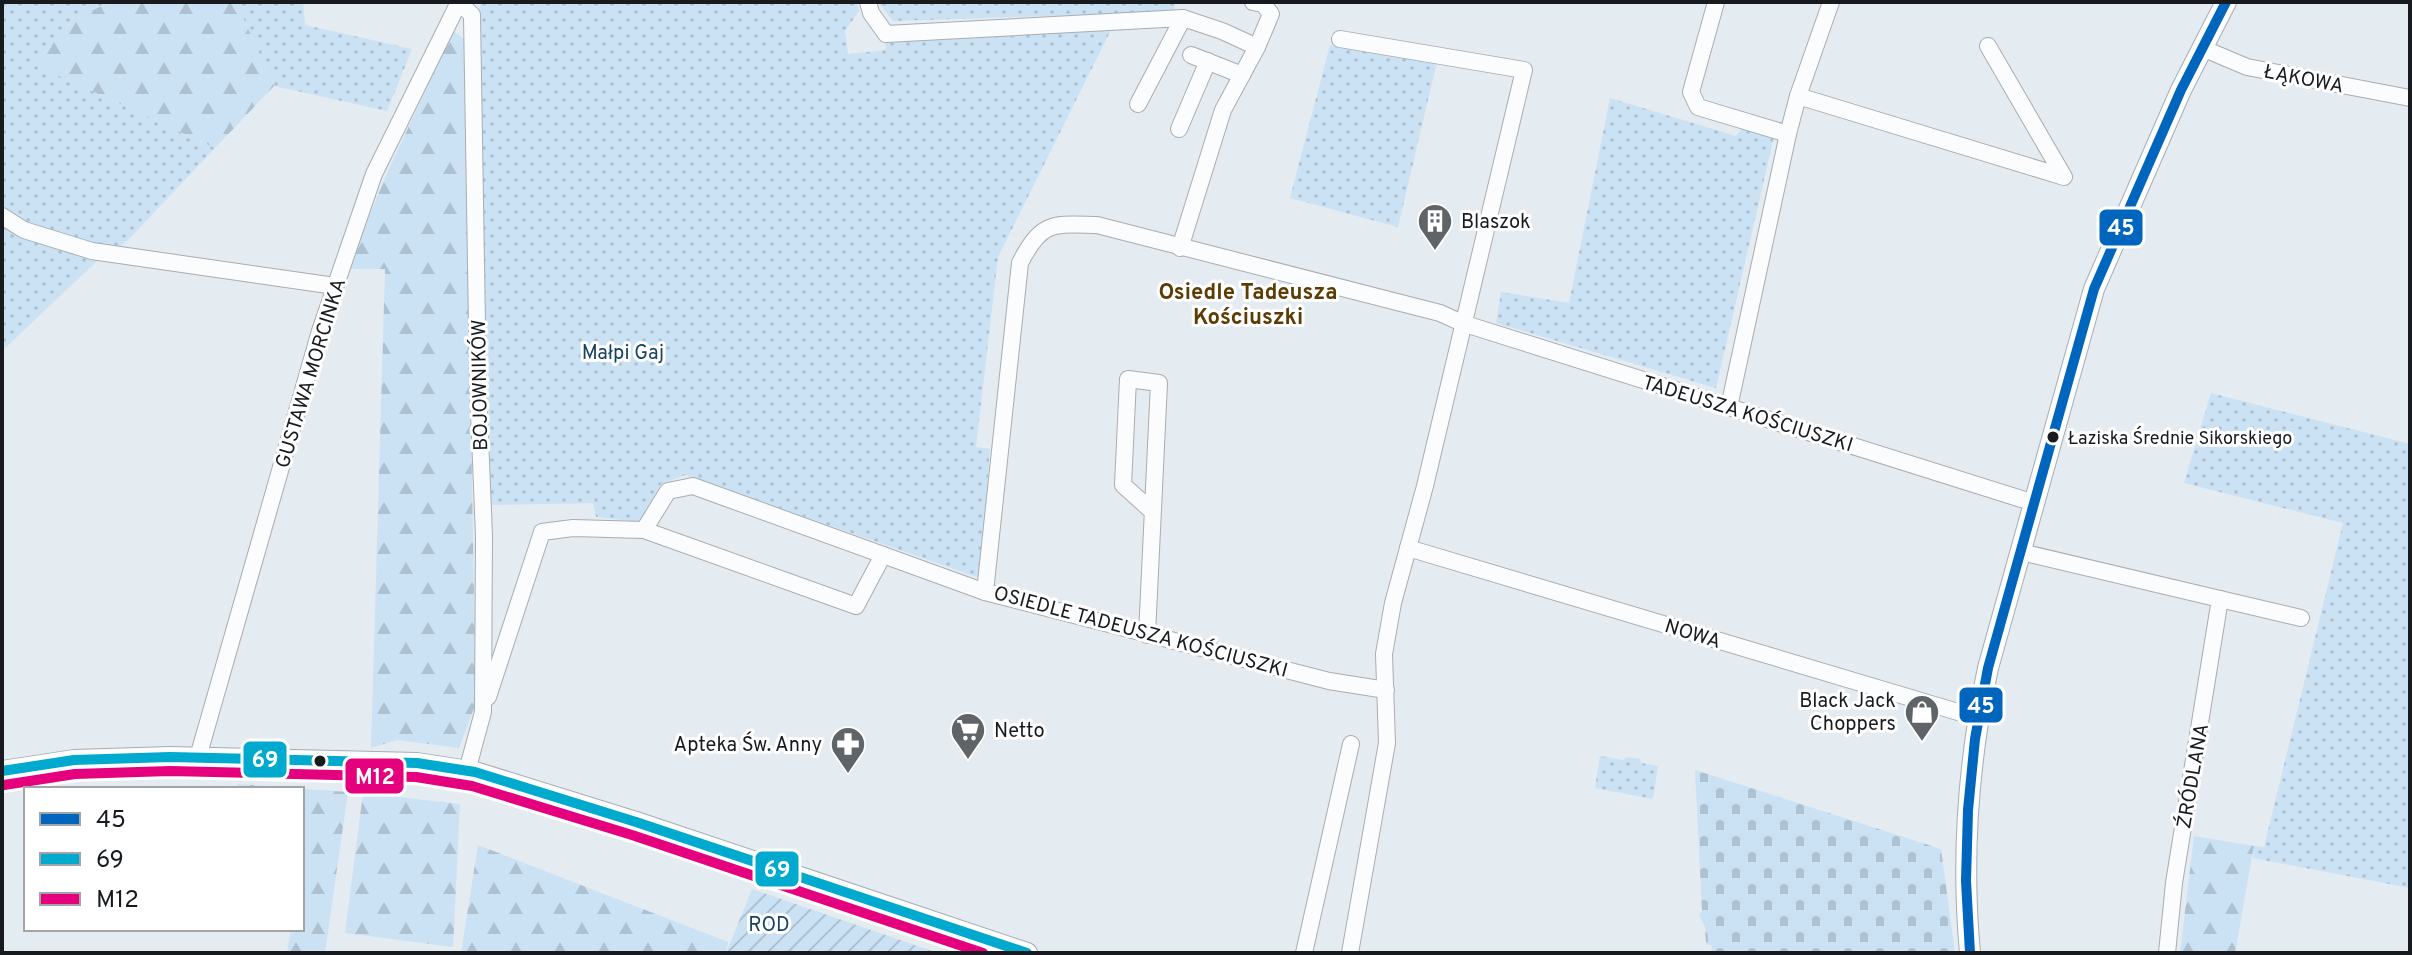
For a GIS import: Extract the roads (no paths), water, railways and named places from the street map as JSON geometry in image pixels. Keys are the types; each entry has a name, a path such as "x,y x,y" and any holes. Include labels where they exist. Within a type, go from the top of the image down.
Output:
{"street":[{"name":"GUSTAWA MORCINKA","path":"198,757 335,286 374,174 459,2"},
{"name":"BOJOWNIKÓW","path":"459,2 472,15 478,388 484,536 483,712 467,771"},
{"path":"868,2 871,13 886,34 1183,18 1257,47"},
{"path":"1180,248 1223,110 1271,14 1263,4 1253,2"},
{"path":"1716,2 1691,92 1698,107 1788,134"},
{"path":"1729,407 1788,134 1831,2"},
{"path":"1970,953 1965,892 1967,810 1978,718 1988,668 2094,289 2181,90 2226,2"},
{"path":"1138,104 1183,18"},
{"path":"1340,39 1524,70 1425,486 1393,603 1384,654 1387,743 1350,953"},
{"path":"1798,96 2064,177 1988,46"},
{"name":"ŁĄKOWA","path":"2202,48 2247,67 2410,98"},
{"path":"1191,55 1242,75"},
{"path":"1179,129 1208,61"},
{"path":"2,216 24,230 92,251 335,286"},
{"name":"OSIEDLE TADEUSZA KOŚCIUSZKI","path":"1386,690 1329,681 985,592 1020,263 1033,237 1061,224 1097,225 1180,248 1316,279 1440,313 1462,323"},
{"name":"TADEUSZA KOŚCIUSZKI","path":"1462,323 2034,503"},
{"path":"1147,635 1153,512 1159,383 1128,379 1123,485 1153,512"},
{"path":"644,530 668,491 693,486 985,592"},
{"path":"483,712 542,532 573,528 644,530 856,606 883,555"},
{"name":"NOWA","path":"1408,548 1978,718"},
{"path":"2021,552 2301,618"},
{"name":"ŹRÓDLANA","path":"2167,953 2174,883 2220,599"},
{"path":"1304,953 1351,744"},
{"path":"2,771 105,757 417,763 467,771 636,822 1027,953"}],"place":[{"name":"Blaszok","path":"1435,252"},
{"name":"Łaziska Średnie Sikorskiego","path":"2053,437"},
{"name":"Black Jack Choppers","path":"1922,743"},
{"name":"Netto","path":"968,761"},
{"name":"Apteka Św. Anny","path":"848,775"}],"district":[{"name":"Osiedle Tadeusza Kościuszki","path":"1248,304"}],"park label":[{"name":"Małpi Gaj","path":"623,352"},
{"name":"ROD","path":"769,924"}]}
